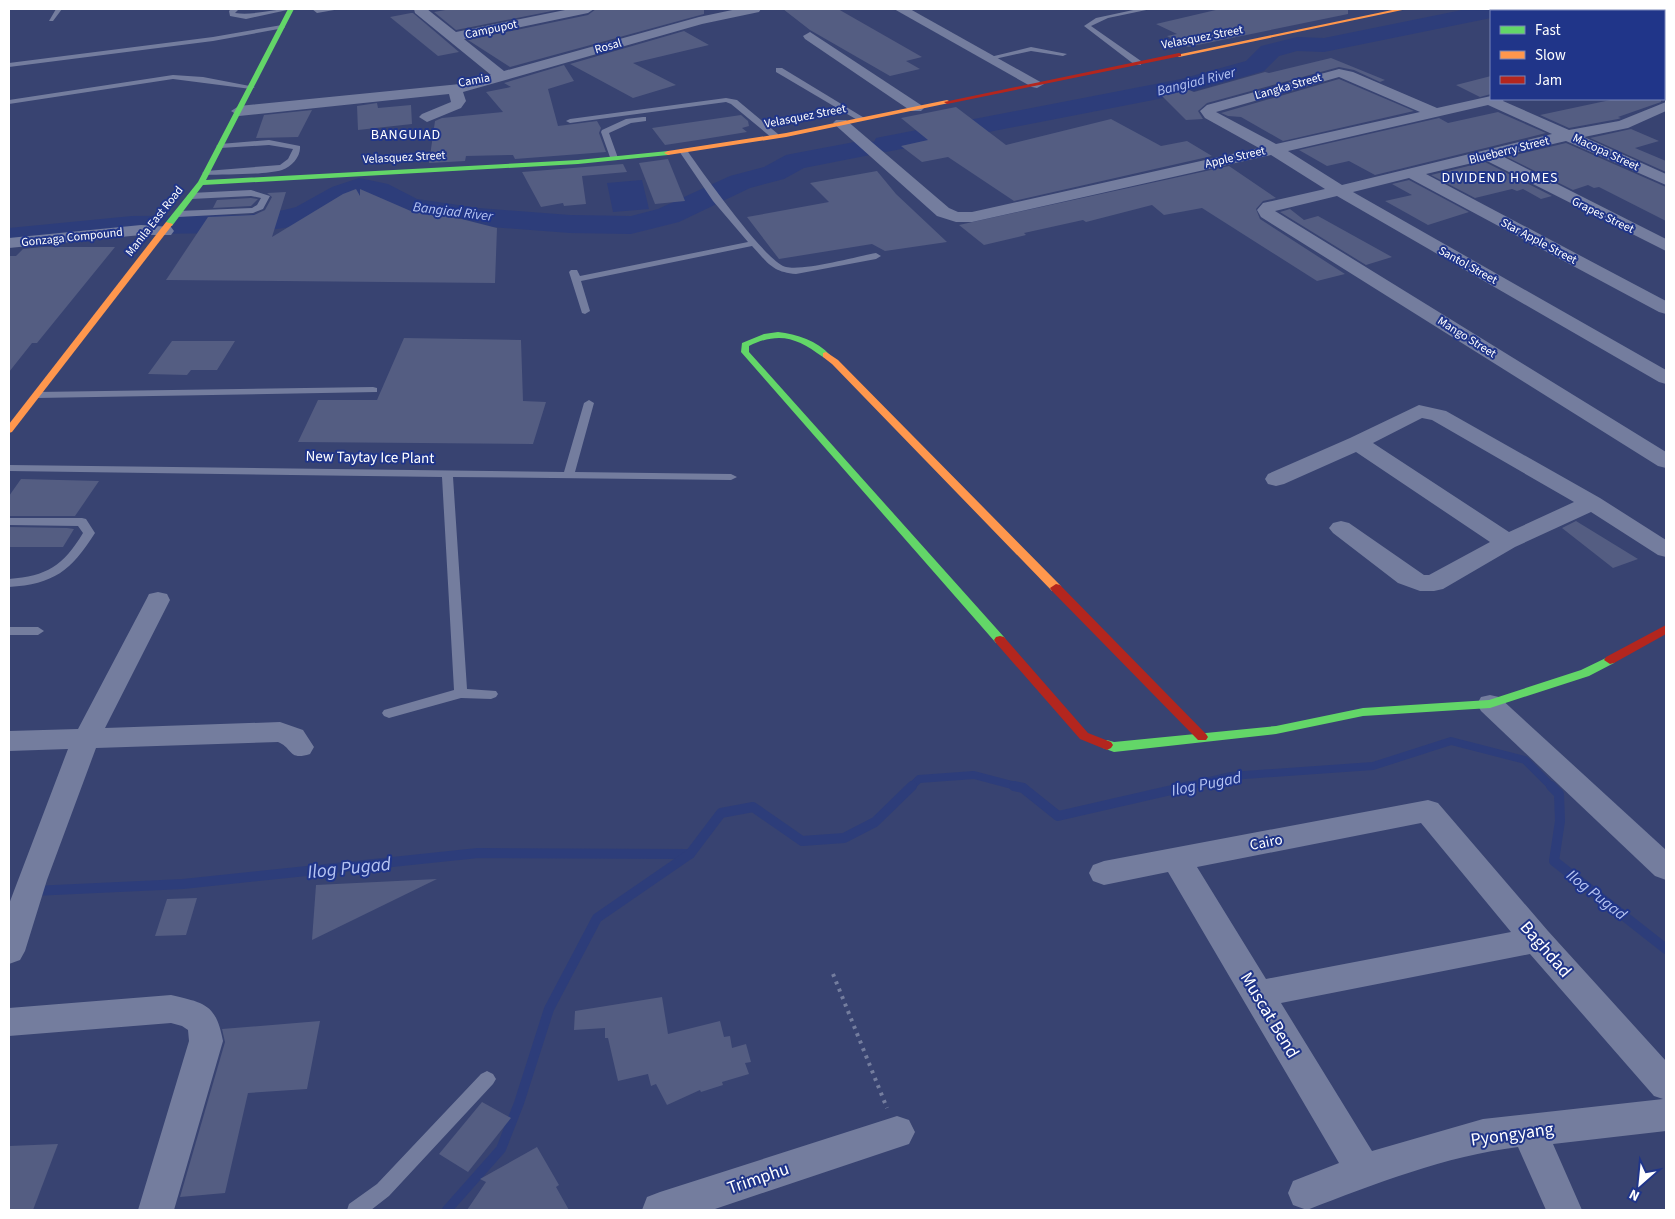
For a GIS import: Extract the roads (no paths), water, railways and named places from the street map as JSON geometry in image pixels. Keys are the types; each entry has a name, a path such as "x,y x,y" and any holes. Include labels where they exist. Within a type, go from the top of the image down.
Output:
{"main road":[{"name":"Manila East Road","path":"9,430 204,178 290,9"},
{"name":"Velasquez Street","path":"204,178 614,158 683,151 862,120 1386,10 1404,9"},
{"path":"1202,737 834,362 791,333 779,332 744,345 745,352 1084,736 1098,743 1114,747 1276,730 1363,712 1490,704 1585,674 1666,629"}],"street":[{"name":"Campupot","path":"454,37 588,9"},
{"name":"Rosal","path":"501,76 699,20 754,9"},
{"path":"901,9 1037,84"},
{"path":"423,10 501,76"},
{"path":"686,13 699,20"},
{"path":"810,36 916,108"},
{"name":"Langka Street","path":"1272,148 1210,116 1208,111 1212,108 1339,73 1348,75 1438,114"},
{"name":"Camia","path":"241,108 455,89 501,76"},
{"name":"Camia","path":"241,108 457,83 501,76"},
{"path":"427,117 456,105 459,101 455,89"},
{"name":"Apple Street","path":"841,123 943,212 956,217 972,217 1272,148 1438,114 1494,100"},
{"name":"Macopa Street","path":"1494,100 1666,180"},
{"name":"Blueberry Street","path":"1267,213 1266,210 1269,207 1570,135 1623,125 1666,106"},
{"name":"Santol Street","path":"1272,148 1338,190 1666,378"},
{"name":"Grapes Street","path":"1487,155 1666,246"},
{"name":"Star Apple Street","path":"1411,173 1666,308"},
{"name":"Mango Street","path":"1267,213 1666,461"},
{"name":"Gonzaga Compound","path":"9,243 141,230 170,224"},
{"path":"1276,479 1358,443 1419,411 1430,411 1592,503 1666,550"},
{"path":"1358,443 1506,542"},
{"path":"1341,528 1407,577 1420,583 1434,583 1506,542 1592,503"},
{"path":"9,951 32,880 86,739 158,600"},
{"path":"1490,704 1666,868"},
{"path":"9,741 280,732 293,737 300,747"},
{"name":"Cairo","path":"1104,873 1428,811"},
{"name":"Baghdad","path":"1428,811 1537,940 1666,1085"},
{"name":"Muscat Bend","path":"1176,859 1364,1171"},
{"path":"1258,994 1537,940"},
{"path":"9,1022 171,1009 191,1014 203,1023 206,1041 156,1210"},
{"name":"Pyongyang","path":"1306,1193 1364,1171 1483,1135 1666,1116"},
{"path":"1528,1131 1564,1210"},
{"name":"Trimphu","path":"660,1210 698,1205 856,1144 897,1132"}],"lane":[{"path":"52,20 59,9"},
{"path":"236,9 232,11 232,15 246,17 290,9"},
{"path":"314,9 317,11 337,9"},
{"path":"1138,63 1087,26 1099,19 1148,9"},
{"path":"9,65 282,28"},
{"path":"990,58 1031,49 1063,54"},
{"path":"779,70 862,120"},
{"path":"9,102 173,77 190,77 226,85 251,87"},
{"path":"570,121 726,100 734,102 775,136"},
{"path":"614,158 605,132 629,121 660,116"},
{"path":"204,178 279,168 288,164 297,148 289,145 264,144 220,146"},
{"path":"683,151 714,195 754,243 776,266 783,270 796,271 876,256"},
{"path":"170,224 254,210 260,207 266,196 251,193 191,196"},
{"path":"586,311 575,275 754,243"},
{"path":"37,395 373,390"},
{"path":"569,474 589,403"},
{"name":"New Taytay Ice Plant","path":"9,468 731,477"},
{"path":"447,472 461,693"},
{"path":"9,521 82,522 90,534 64,568 31,582 9,583"},
{"path":"9,631 38,632"},
{"path":"389,713 461,693 491,694"},
{"path":"356,1210 383,1190 487,1079"}],"water":[{"path":"642,180 649,209 613,212 607,183"}],"waterway":[{"name":"Bangiad River","path":"1495,10 1500,9"},
{"name":"Bangiad River","path":"886,144 1184,86 1255,66 1270,51 1297,44 1324,45 1490,11"},
{"name":"Bangiad River","path":"9,237 132,225 247,224 284,219 306,214 342,193 359,187 378,190 409,207 479,217 570,224 631,225 668,216 740,182 774,173 796,161 865,148"},
{"name":"Ilog Pugad","path":"1184,787 1231,776 1373,766 1451,741 1525,760 1559,794 1560,821 1554,861 1666,949"},
{"name":"Ilog Pugad","path":"912,786 919,779 974,775 1019,787"},
{"name":"Ilog Pugad","path":"690,854 721,813 753,807 802,841 844,838 875,822 912,786"},
{"name":"Ilog Pugad","path":"1014,786 1023,788 1058,816 1189,786"},
{"name":"Ilog Pugad","path":"33,891 183,884 478,853 690,854"},
{"name":"Ilog Pugad","path":"447,1210 501,1149 519,1103 549,1009 597,918 690,854"}],"district":[{"name":"BANGUIAD","path":"406,134"},
{"name":"DIVIDEND HOMES","path":"1500,177"}]}
